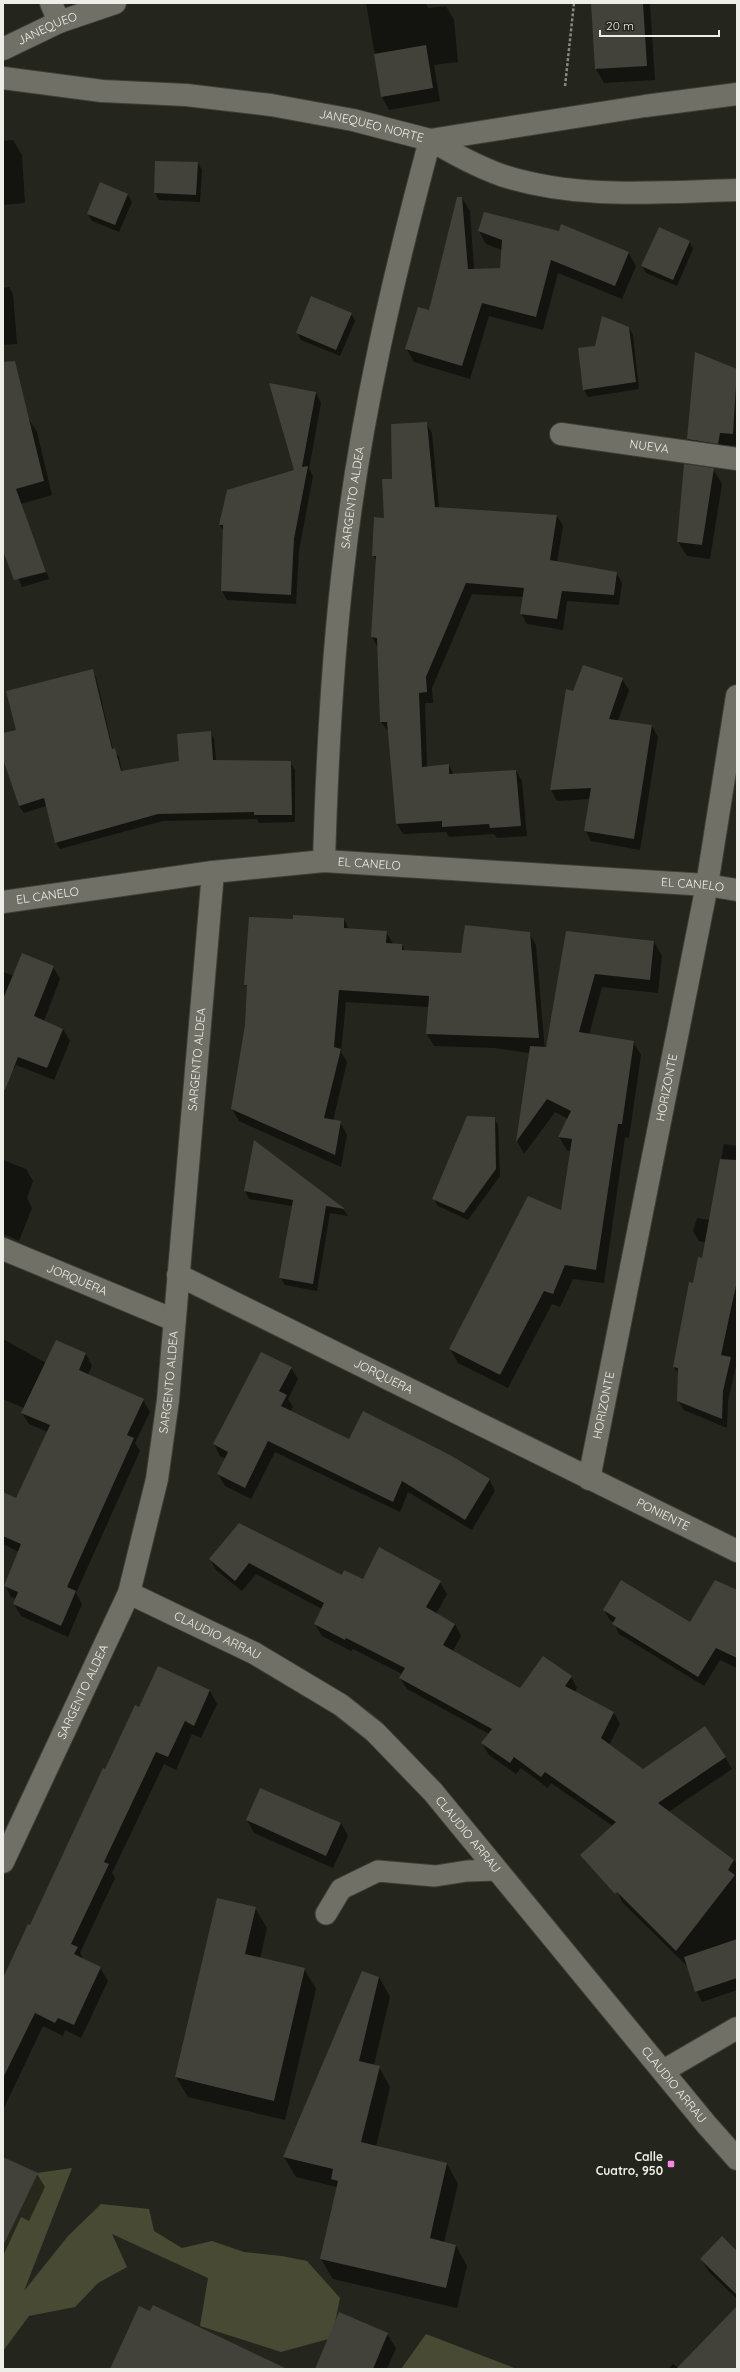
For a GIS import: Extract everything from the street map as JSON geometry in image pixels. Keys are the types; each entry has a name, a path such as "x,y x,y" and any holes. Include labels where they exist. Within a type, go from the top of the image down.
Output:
{"street":[{"name":"JANEQUEO","path":"3,48 55,13 115,3"},
{"name":"JANEQUEO NORTE","path":"3,78 102,91 186,95 270,104 354,120 430,140 562,119 737,94"},
{"path":"430,140 464,160 500,175 571,191 605,194 737,190"},
{"name":"SARGENTO ALDEA","path":"324,861 334,659 344,559 355,482 378,352 402,246 430,140"},
{"name":"NUEVA","path":"561,434 737,459"},
{"name":"HORIZONTE","path":"589,1479 707,885 737,696"},
{"name":"EL CANELO","path":"3,902 213,872 324,861 707,885 737,890"},
{"name":"SARGENTO ALDEA","path":"3,1862 129,1593 157,1479 168,1400 213,872"},
{"name":"JORQUERA","path":"3,1249 174,1320"},
{"name":"JORQUERA","path":"178,1275 589,1479"},
{"name":"PONIENTE","path":"589,1479 737,1550"},
{"name":"CLAUDIO ARRAU","path":"129,1593 254,1653 341,1705 375,1732 433,1792 706,2124 737,2159"},
{"path":"663,2070 737,2028"}],"lane":[{"path":"326,1914 341,1889 378,1871 435,1876 467,1871 497,1870"}],"path":[{"path":"562,119 574,3"}],"green space":[{"path":"72,2168 24,2291 68,2236 101,2204 149,2209 154,2231 182,2248 212,2241 244,2252 282,2256 307,2261 340,2298 332,2338 281,2352 200,2326 208,2278 112,2234 127,2267 98,2283 75,2307 29,2316 3,2351 3,2221 37,2173"},
{"path":"426,2334 517,2369 401,2369"}],"building":[{"path":"591,3 643,3 647,66 595,69"},
{"path":"426,45 433,88 381,97 374,54"},
{"path":"155,161 198,162 196,195 154,193"},
{"path":"100,182 128,194 115,225 87,214"},
{"path":"457,197 462,197 468,269 500,268 502,240 478,231 484,212 559,231 561,224 629,252 615,286 551,260 536,317 482,303 462,366 405,349 418,307 429,310"},
{"path":"659,227 690,241 673,280 641,266"},
{"path":"311,296 352,313 336,350 296,333"},
{"path":"602,316 629,327 636,382 583,390 578,348 595,346"},
{"path":"695,352 737,369 733,434 720,433 718,444 687,439"},
{"path":"15,361 44,481 16,489 46,572 14,580 3,551 3,362"},
{"path":"269,383 316,392 302,467 308,466 294,539 291,595 221,591 223,525 219,525 227,490 294,470"},
{"path":"427,422 435,507 557,515 550,560 617,572 614,595 562,591 557,619 520,614 524,588 466,583 426,677 427,692 419,693 422,767 449,764 449,774 516,770 521,826 490,828 489,824 442,827 442,821 396,824 387,722 380,722 377,638 371,637 376,556 372,556 374,517 384,518 382,479 392,479 391,424"},
{"path":"684,464 714,468 702,545 677,542"},
{"path":"583,665 623,678 609,719 652,725 634,839 584,831 591,788 550,790 566,689 573,691"},
{"path":"93,669 112,749 115,748 121,771 179,761 177,734 211,731 213,760 291,761 292,815 254,815 254,812 158,814 55,843 44,798 19,806 3,759 3,733 16,730 6,691"},
{"path":"293,915 344,918 344,928 387,931 386,943 402,944 402,950 461,953 465,925 530,932 539,1038 426,1034 429,996 339,990 334,1047 341,1049 324,1118 341,1121 335,1155 231,1109 245,1025 247,985 244,985 249,917 293,919"},
{"path":"566,931 654,941 650,980 595,974 579,1032 634,1041 622,1124 618,1124 596,1270 565,1265 553,1294 544,1291 500,1375 449,1349 528,1196 561,1210 572,1139 558,1137 571,1111 547,1099 516,1142 530,1046 546,1047"},
{"path":"22,953 54,966 34,1016 63,1029 47,1068 18,1057 5,1090 3,1090 3,999"},
{"path":"467,1116 495,1117 496,1169 464,1213 432,1199"},
{"path":"254,1140 345,1209 326,1206 313,1284 279,1278 293,1200 244,1191"},
{"path":"720,1159 737,1160 737,1281 721,1355 731,1357 723,1391 722,1419 677,1401 678,1368 673,1367 689,1282 693,1283 698,1257 702,1258"},
{"path":"56,1340 86,1353 79,1370 144,1399 127,1435 134,1438 67,1587 76,1591 61,1626 13,1604 18,1592 4,1586 21,1544 3,1536 3,1492 16,1498 50,1425 21,1413"},
{"path":"261,1352 292,1367 279,1391 287,1395 281,1406 349,1439 363,1411 450,1455 490,1479 465,1520 402,1481 393,1502 268,1441 245,1488 217,1474 228,1452 213,1444"},
{"path":"239,1523 342,1575 344,1570 363,1579 379,1547 441,1581 426,1607 455,1624 443,1645 520,1688 543,1656 572,1676 565,1686 614,1712 601,1738 643,1769 705,1726 726,1757 658,1803 734,1860 728,1870 735,1875 676,1951 617,1892 615,1894 580,1855 616,1822 545,1772 541,1777 514,1757 510,1763 481,1743 492,1729 399,1678 405,1668 346,1638 345,1640 314,1624 324,1603 249,1563 235,1581 209,1559"},
{"path":"621,1580 690,1622 715,1580 737,1590 737,1658 716,1648 698,1677 612,1624 616,1618 603,1610"},
{"path":"158,1666 210,1690 194,1726 185,1721 168,1757 156,1752 104,1862 109,1864 71,1944 78,1947 74,1954 101,1967 74,2025 58,2018 55,2023 35,2013 3,2078 3,1978 28,1924 30,1925 103,1768 105,1769 135,1705 139,1707"},
{"path":"260,1788 341,1823 326,1856 246,1820"},
{"path":"217,1898 256,1907 245,1954 305,1968 274,2101 175,2077"},
{"path":"737,1939 737,1978 695,1992 684,1957"},
{"path":"362,1971 379,1977 359,2061 380,2066 361,2142 447,2163 430,2238 456,2245 446,2288 320,2259 338,2181 331,2179 333,2169 283,2157"},
{"path":"3,2157 38,2173 3,2246"},
{"path":"722,2236 737,2251 737,2295 700,2259"},
{"path":"153,2305 287,2369 110,2369 139,2306 150,2311"},
{"path":"737,2306 737,2369 676,2369"},
{"path":"339,2312 388,2333 373,2369 315,2369"}],"place":[{"name":"Calle Cuatro, 950","path":"671,2164"}]}
